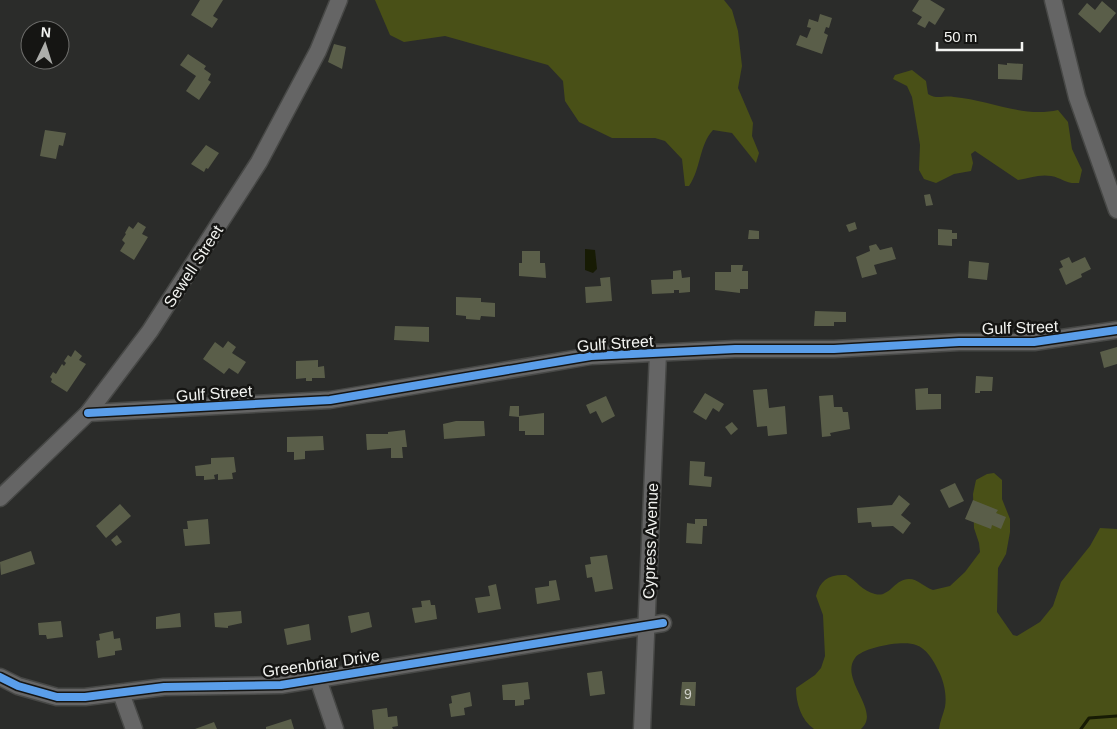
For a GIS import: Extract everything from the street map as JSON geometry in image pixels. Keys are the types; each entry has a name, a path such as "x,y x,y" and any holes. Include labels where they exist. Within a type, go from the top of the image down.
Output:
{"street":[{"name":"Sewell Street","path":"0,498 88,413 150,331 250,177 318,51 339,0"},
{"path":"1053,0 1077,97 1117,210"},
{"name":"Gulf Street","path":"88,413 330,400 591,356 735,349 834,349 959,342 1034,342 1117,330"},
{"name":"Cypress Avenue","path":"642,729 655,624 658,353"},
{"name":"Greenbriar Drive","path":"0,677 30,690 57,697 85,697 164,687 278,686 655,624"},
{"path":"318,679 335,729"},
{"path":"121,692 134,729"}],"green space":[{"path":"375,0 724,0 732,10 738,31 742,66 738,88 753,123 752,136 759,153 756,163 732,133 713,130 705,143 693,179 689,186 685,186 682,159 665,141 655,138 612,138 579,122 565,101 563,81 548,65 445,36 404,42 390,35"},
{"path":"912,70 926,81 928,94 934,97 967,99 1032,112 1058,110 1068,122 1072,149 1082,170 1079,183 1070,183 1047,176 1034,176 1018,180 975,151 971,154 973,163 971,171 954,174 936,183 924,179 919,170 920,145 912,97 907,86 893,79 895,75"},
{"path":"994,473 1002,480 1002,499 1010,519 1006,554 998,568 997,612 1013,635 1017,636 1040,622 1053,606 1061,582 1090,546 1100,528 1117,529 1117,729 939,729 946,702 940,674 932,659 923,649 916,645 903,643 875,648 859,654 855,658 852,676 867,713 866,722 861,729 814,729 800,711 796,688 815,675 821,668 825,656 823,615 816,596 820,586 830,577 846,575 867,591 880,595 899,582 909,579 915,580 933,590 950,586 965,572 980,552 974,528 973,494 976,480 987,474"}],"shaded area":[{"path":"585,249 595,250 597,269 593,273 585,270"}],"building":[{"path":"200,0 223,0 213,16 218,19 212,28 191,15"},
{"path":"919,0 930,0 945,9 935,25 929,21 925,28 917,24 922,17 912,11"},
{"path":"1102,1 1116,13 1100,33 1078,14 1087,3 1095,10"},
{"path":"820,14 832,18 829,28 826,27 824,33 828,35 822,54 796,45 800,35 807,38 811,28 807,27 809,19 818,22"},
{"path":"334,44 346,47 342,69 328,62"},
{"path":"188,54 206,66 204,69 211,74 208,80 211,82 199,100 186,91 196,76 180,65"},
{"path":"1007,63 1023,64 1022,80 998,79 998,64 1007,65"},
{"path":"45,130 66,133 63,146 59,145 56,159 40,156"},
{"path":"206,145 219,153 204,172 191,164"},
{"path":"930,194 933,205 926,206 924,195"},
{"path":"138,222 146,227 142,234 148,237 134,260 120,251 125,243 122,240 129,226 133,229"},
{"path":"855,222 857,229 849,232 846,225"},
{"path":"938,229 952,230 952,233 957,233 957,239 952,239 952,246 938,245"},
{"path":"749,230 759,231 759,239 748,239"},
{"path":"876,244 880,250 892,247 896,259 874,265 877,274 862,278 856,257 870,251 869,246"},
{"path":"522,251 540,251 540,263 545,263 546,278 519,276 519,263 522,263"},
{"path":"1069,257 1072,263 1085,257 1091,269 1081,274 1082,277 1066,285 1059,269 1063,267 1060,261"},
{"path":"969,261 989,263 987,280 968,278"},
{"path":"731,265 743,265 742,271 748,271 748,289 740,289 740,293 715,290 715,272 731,272"},
{"path":"681,270 682,278 690,277 690,292 679,293 679,290 674,290 674,293 652,294 651,280 673,279 673,271"},
{"path":"610,277 612,301 586,303 585,287 601,286 600,278"},
{"path":"456,297 481,298 481,302 495,303 495,317 481,316 480,320 466,319 466,316 456,315"},
{"path":"815,311 846,312 846,322 834,322 834,326 814,326"},
{"path":"395,326 429,327 429,342 394,340"},
{"path":"228,341 236,347 232,353 246,362 238,374 229,368 224,374 203,359 215,342 223,348"},
{"path":"1117,347 1117,364 1104,368 1100,352"},
{"path":"75,350 82,356 79,360 86,364 67,392 51,382 52,379 50,377 53,372 56,374 62,364 64,366 66,363 64,361 68,355 71,357"},
{"path":"318,360 318,367 324,366 325,378 312,378 312,381 306,381 306,378 296,379 296,361"},
{"path":"976,376 993,377 992,391 975,393"},
{"path":"928,388 928,394 941,394 941,409 916,410 915,389"},
{"path":"767,389 769,408 785,406 787,434 768,436 767,426 757,427 753,390"},
{"path":"705,393 724,404 719,412 713,408 706,420 693,412"},
{"path":"833,395 834,407 842,407 843,412 848,412 850,429 830,433 831,436 822,437 819,396"},
{"path":"606,396 615,416 602,423 596,411 590,414 586,405"},
{"path":"510,406 519,406 519,417 509,416"},
{"path":"544,413 544,435 525,435 525,431 519,431 519,416"},
{"path":"456,421 484,421 485,436 444,439 443,424"},
{"path":"732,422 738,429 731,435 725,427"},
{"path":"405,430 407,447 402,447 403,458 391,458 391,448 367,450 366,434 388,434 388,432"},
{"path":"323,436 324,450 305,451 305,459 294,460 294,452 287,452 287,437"},
{"path":"234,457 236,472 232,473 233,479 218,480 218,474 214,475 215,479 204,480 204,476 196,476 195,466 211,464 211,458"},
{"path":"690,461 705,462 704,476 712,477 711,487 689,485"},
{"path":"955,483 964,501 949,508 940,490"},
{"path":"899,495 910,504 901,515 911,523 903,534 893,526 872,527 871,522 858,523 857,508 892,505"},
{"path":"973,500 998,510 996,513 1006,517 1001,529 992,525 991,529 965,519"},
{"path":"120,504 131,516 106,538 96,526"},
{"path":"208,519 210,544 185,546 183,529 188,529 187,521"},
{"path":"695,519 707,519 707,526 703,526 702,544 686,543 687,523 695,524"},
{"path":"117,535 122,542 116,546 111,540"},
{"path":"31,551 35,564 1,575 0,562"},
{"path":"607,555 613,589 595,592 592,577 587,578 585,565 591,564 590,557"},
{"path":"556,580 560,600 537,604 535,588 549,586 549,581"},
{"path":"496,584 501,609 478,613 475,598 490,596 488,586"},
{"path":"430,600 431,605 435,605 437,619 415,623 412,608 422,607 421,601"},
{"path":"241,611 242,623 228,626 228,628 215,627 214,613"},
{"path":"369,612 372,627 351,633 348,616"},
{"path":"180,613 181,627 156,629 156,617"},
{"path":"61,621 63,637 47,639 46,635 39,635 38,623"},
{"path":"309,624 311,640 287,645 284,629"},
{"path":"113,631 114,639 120,638 122,650 115,651 115,655 98,658 96,641 100,640 99,634"},
{"path":"602,671 605,694 590,696 587,673"},
{"path":"528,682 530,699 524,700 524,705 515,706 515,700 503,700 502,685"},
{"path":"682,682 696,682 695,706 680,705"},
{"path":"470,692 472,706 464,708 465,715 451,717 449,704 452,703 451,696"},
{"path":"387,708 388,717 397,716 398,726 392,727 393,729 374,729 372,710"},
{"path":"291,719 294,729 266,729 266,727"},
{"path":"214,722 217,729 195,729"}],"waterway":[{"path":"1081,729 1089,718 1117,716"}],"cycle path":[{"path":"88,413 330,400 591,356 735,349 834,349 959,342 1034,342 1117,330"},
{"path":"0,677 18,686 57,697 85,697 164,687 281,685 663,623"}]}
